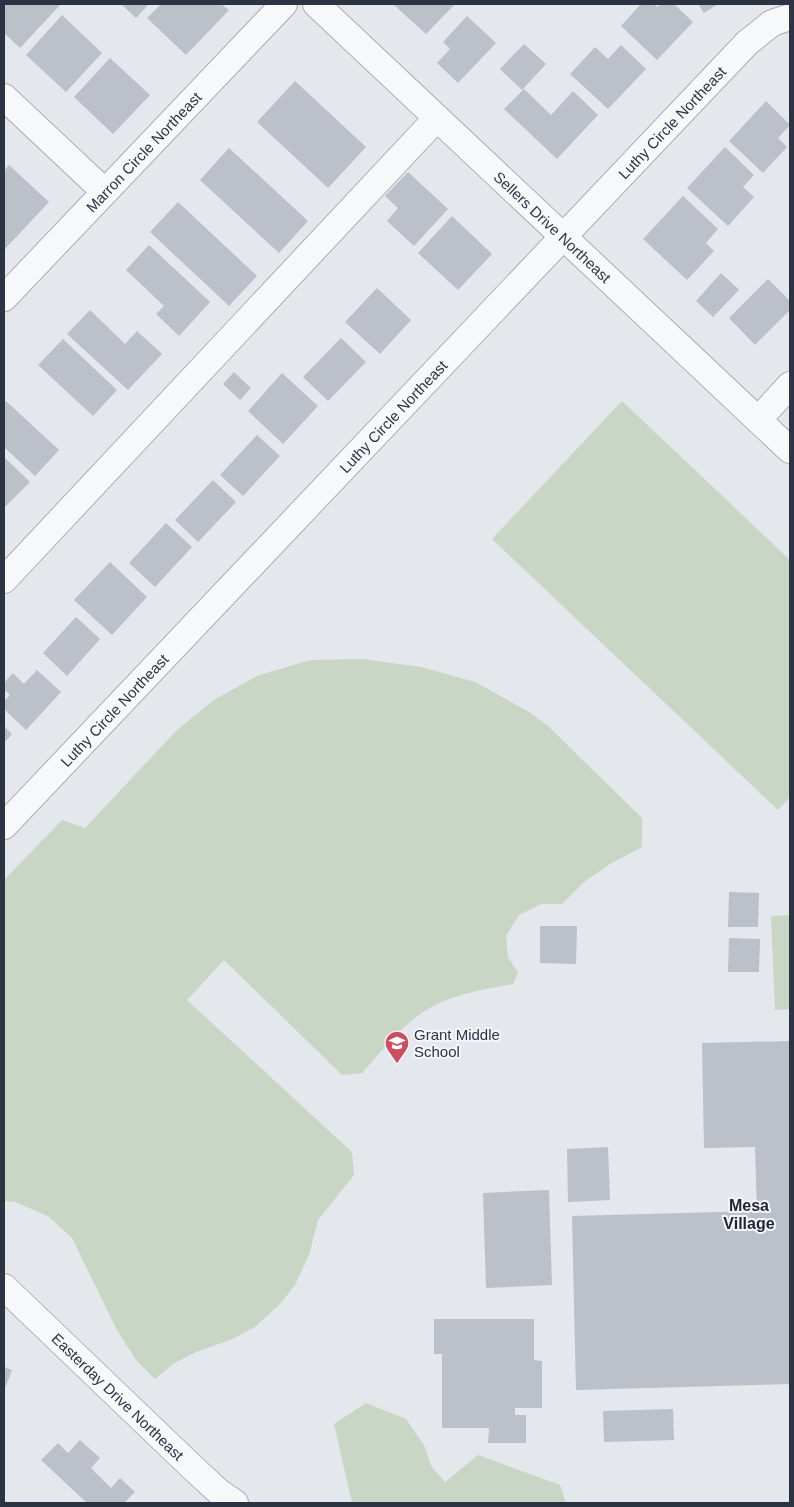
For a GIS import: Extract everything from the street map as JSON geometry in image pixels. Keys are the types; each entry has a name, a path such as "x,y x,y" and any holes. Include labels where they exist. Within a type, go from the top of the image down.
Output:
{"street":[{"name":"Marron Circle Northeast","path":"4,298 284,4"},
{"name":"Sellers Drive Northeast","path":"316,4 790,450"},
{"name":"Luthy Circle Northeast","path":"4,826 747,42 772,23 790,17"},
{"path":"4,96 105,192"},
{"path":"4,580 437,118"},
{"path":"758,420 790,385"},
{"name":"Easterday Drive Northeast","path":"4,1287 222,1500"}],"green space":[{"path":"622,401 790,560 790,797 778,810 492,539"},
{"path":"362,659 421,667 475,682 529,712 547,725 642,818 642,847 610,864 584,882 562,904 541,904 519,915 506,936 508,957 518,973 513,984 464,994 429,1008 403,1028 362,1073 342,1075 224,960 187,1000 352,1152 354,1175 318,1220 309,1255 295,1285 281,1303 255,1327 230,1340 196,1352 173,1364 155,1379 136,1360 117,1330 72,1238 48,1216 15,1202 4,1201 4,880 62,820 85,828 177,730 214,700 257,676 310,660"},
{"path":"790,915 790,1009 775,1010 771,916"},
{"path":"366,1403 406,1419 424,1445 431,1466 445,1482 478,1455 560,1485 566,1503 352,1503 334,1424"}],"building":[{"path":"4,4 61,4 20,48 4,33"},
{"path":"121,4 149,4 136,18"},
{"path":"161,4 221,4 229,10 186,55 147,18"},
{"path":"393,4 455,4 426,34"},
{"path":"641,4 654,4 657,7 660,4 674,4 693,22 657,60 621,26"},
{"path":"698,4 718,4 704,13"},
{"path":"62,15 102,53 66,92 26,55"},
{"path":"467,16 496,43 458,83 437,63 450,49 443,42"},
{"path":"524,44 546,64 522,90 500,69"},
{"path":"621,45 646,69 608,109 570,74 595,47 608,59"},
{"path":"110,58 150,95 113,134 74,97"},
{"path":"295,81 366,147 328,188 257,122"},
{"path":"524,89 551,115 573,91 598,115 557,159 504,109"},
{"path":"766,101 790,125 778,138 787,147 763,173 729,141"},
{"path":"725,147 754,175 743,187 754,197 728,226 687,188"},
{"path":"229,148 308,221 279,253 200,180"},
{"path":"9,165 49,202 4,250 4,171"},
{"path":"408,172 448,209 414,246 387,221 398,208 385,196"},
{"path":"683,196 718,229 706,243 714,251 687,280 643,239"},
{"path":"178,202 257,276 229,306 150,232"},
{"path":"452,216 492,254 458,290 418,253"},
{"path":"149,245 210,302 179,336 156,314 164,306 126,270"},
{"path":"721,273 739,290 713,317 696,301"},
{"path":"768,279 790,301 790,310 755,345 729,318"},
{"path":"377,288 411,320 380,354 345,322"},
{"path":"90,310 125,344 137,331 162,354 128,390 67,334"},
{"path":"341,338 366,362 328,401 303,377"},
{"path":"63,339 117,390 93,416 38,365"},
{"path":"234,372 251,388 240,400 223,384"},
{"path":"282,373 318,406 283,444 248,411"},
{"path":"6,401 59,450 35,476 4,447 4,403"},
{"path":"257,435 280,456 243,496 220,475"},
{"path":"4,457 30,482 6,506 4,504"},
{"path":"213,480 236,502 198,542 175,520"},
{"path":"166,523 192,547 155,587 129,563"},
{"path":"110,562 147,597 112,635 74,600"},
{"path":"76,617 100,639 67,676 43,653"},
{"path":"37,670 61,692 26,730 4,709 4,701 10,695 4,689 4,683 13,673 24,684"},
{"path":"4,726 12,734 4,743"},
{"path":"729,892 759,893 758,927 728,927"},
{"path":"540,926 577,926 576,964 540,963"},
{"path":"729,938 760,939 759,972 728,972"},
{"path":"790,1041 790,1384 576,1390 572,1216 757,1211 755,1147 704,1148 702,1043"},
{"path":"608,1147 610,1200 568,1202 567,1149"},
{"path":"549,1190 552,1285 486,1288 483,1193"},
{"path":"434,1319 534,1319 534,1360 542,1361 542,1408 515,1408 515,1415 526,1415 526,1443 488,1443 489,1428 442,1428 442,1354 434,1354"},
{"path":"4,1367 12,1370 4,1391"},
{"path":"673,1409 674,1440 604,1442 603,1411"},
{"path":"80,1440 100,1458 91,1468 111,1488 120,1478 135,1492 124,1503 87,1503 41,1460 58,1443 68,1453"}],"place":[{"name":"Grant Middle School","path":"397,1064"}],"district":[{"name":"Mesa Village","path":"749,1214"}]}
